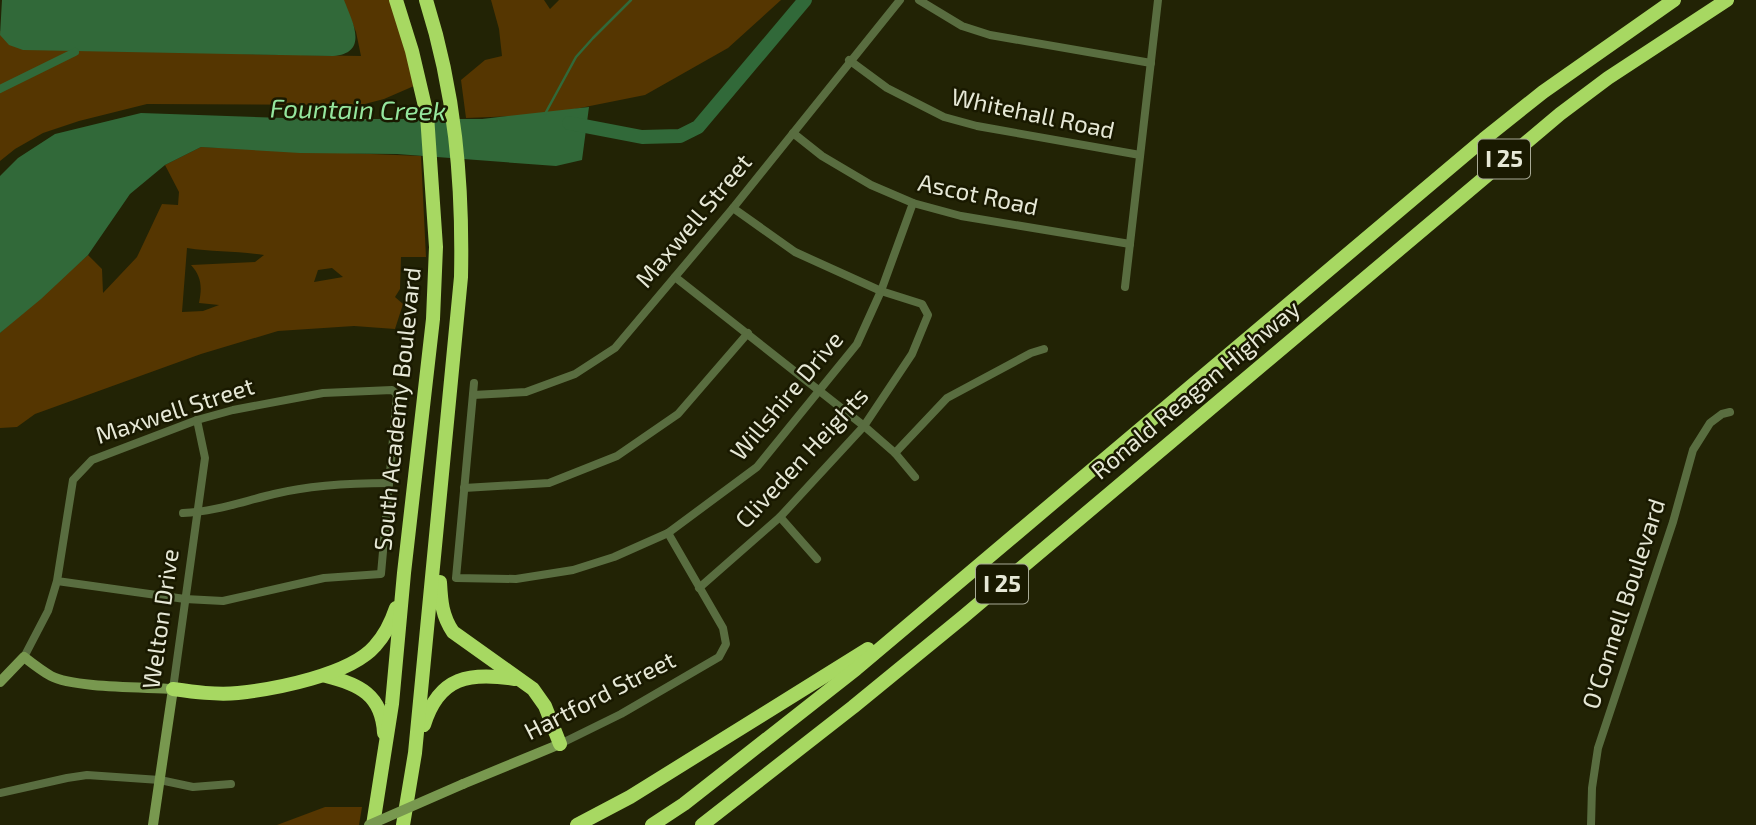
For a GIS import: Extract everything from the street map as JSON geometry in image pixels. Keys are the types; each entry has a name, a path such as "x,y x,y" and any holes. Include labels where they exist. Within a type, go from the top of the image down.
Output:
{"highway":[{"name":"South Academy Boulevard","path":"370,825 383,775 393,704 404,573 433,319 436,247 431,148 421,86 396,0"},
{"name":"South Academy Boulevard","path":"403,825 415,753 437,535 458,322 461,237 458,150 446,75 426,0"},
{"name":"Ronald Reagan Highway","path":"652,825 856,670 1484,139 1543,92 1674,0"},
{"name":"Ronald Reagan Highway","path":"702,825 853,708 963,617 1560,114 1619,71 1727,0"},
{"path":"437,535 441,605 445,621 467,644 533,689 545,706 560,744"},
{"path":"173,689 237,693 326,676 352,663 373,649 388,630 397,607 404,573"},
{"path":"577,825 630,797 897,633"},
{"path":"415,753 433,701 451,684 475,675 520,680"},
{"path":"326,676 352,682 376,703 383,725 383,775"},
{"path":"409,794 414,825"}],"street":[{"name":"Maxwell Street","path":"473,396 526,392 575,374 615,348 733,208 849,60 900,0"},
{"path":"919,0 962,26 990,35 1151,63"},
{"path":"1125,287 1158,0"},
{"name":"Whitehall Road","path":"849,60 887,89 944,117 977,126 1140,155"},
{"name":"Ascot Road","path":"793,133 822,156 871,185 913,203 961,216 1130,243"},
{"name":"Willshire Drive","path":"464,488 456,578 516,579 573,570 614,557 668,533 757,467 858,344 881,291 913,203"},
{"path":"733,208 795,252 881,291"},
{"path":"675,276 863,426 895,453 915,477"},
{"name":"Cliveden Heights","path":"699,588 780,517 863,426 912,354 928,315 922,304 881,291"},
{"path":"474,383 464,488 549,483 617,456 678,414 748,333"},
{"path":"895,453 947,398 1031,353 1044,349"},
{"name":"Maxwell Street","path":"0,682 24,657 48,611 57,581 73,480 92,460 197,420 278,400 323,393 392,390 397,394 389,483"},
{"name":"O'Connell Boulevard","path":"1591,825 1591,788 1598,748 1669,534 1693,450 1710,423 1722,414 1730,412"},
{"name":"Welton Drive","path":"153,825 205,458 197,420"},
{"path":"57,581 185,599 223,601 324,578 380,574 389,483 325,486 276,494 219,509 183,513"},
{"path":"780,517 817,559"},
{"name":"Hartford Street","path":"370,825 560,744 621,714 719,657 726,644 723,628 668,533"},
{"path":"24,657 53,678 80,683 173,689"},
{"path":"0,793 87,775 160,780 193,787 231,784"}],"shaded area":[{"path":"2,0 344,0 354,26 355,42 344,54 333,56 23,50 9,45 0,35"},
{"path":"343,0 392,0 414,86 384,99 361,105 147,104 43,133 0,161 0,31 240,54 361,56 356,32"},
{"path":"491,0 544,0 550,9 559,0 781,0 728,48 645,95 545,115 466,118 461,80 485,60 502,56 499,29"},
{"path":"589,107 582,160 556,166 397,154 300,153 201,147 165,165 130,194 88,255 0,333 0,176 18,158 55,134 141,113 314,119 482,119"},
{"path":"201,147 421,156 426,257 401,257 400,289 395,297 403,304 395,329 354,326 278,331 201,354 35,414 17,427 0,428 0,333 88,255 102,269 103,293 137,257 162,204 178,205 179,192 165,165","holes":["187,248 206,250 264,255 255,262 191,265 200,283 199,303 219,305 203,311 182,312","332,268 343,277 314,282 318,270"]},
{"path":"325,807 362,807 359,825 277,825"}],"waterway":[{"path":"545,114 576,57 631,0"},
{"name":"Fountain Creek","path":"569,123 642,137 680,136 698,127 805,0"},
{"path":"0,89 75,52"}]}
